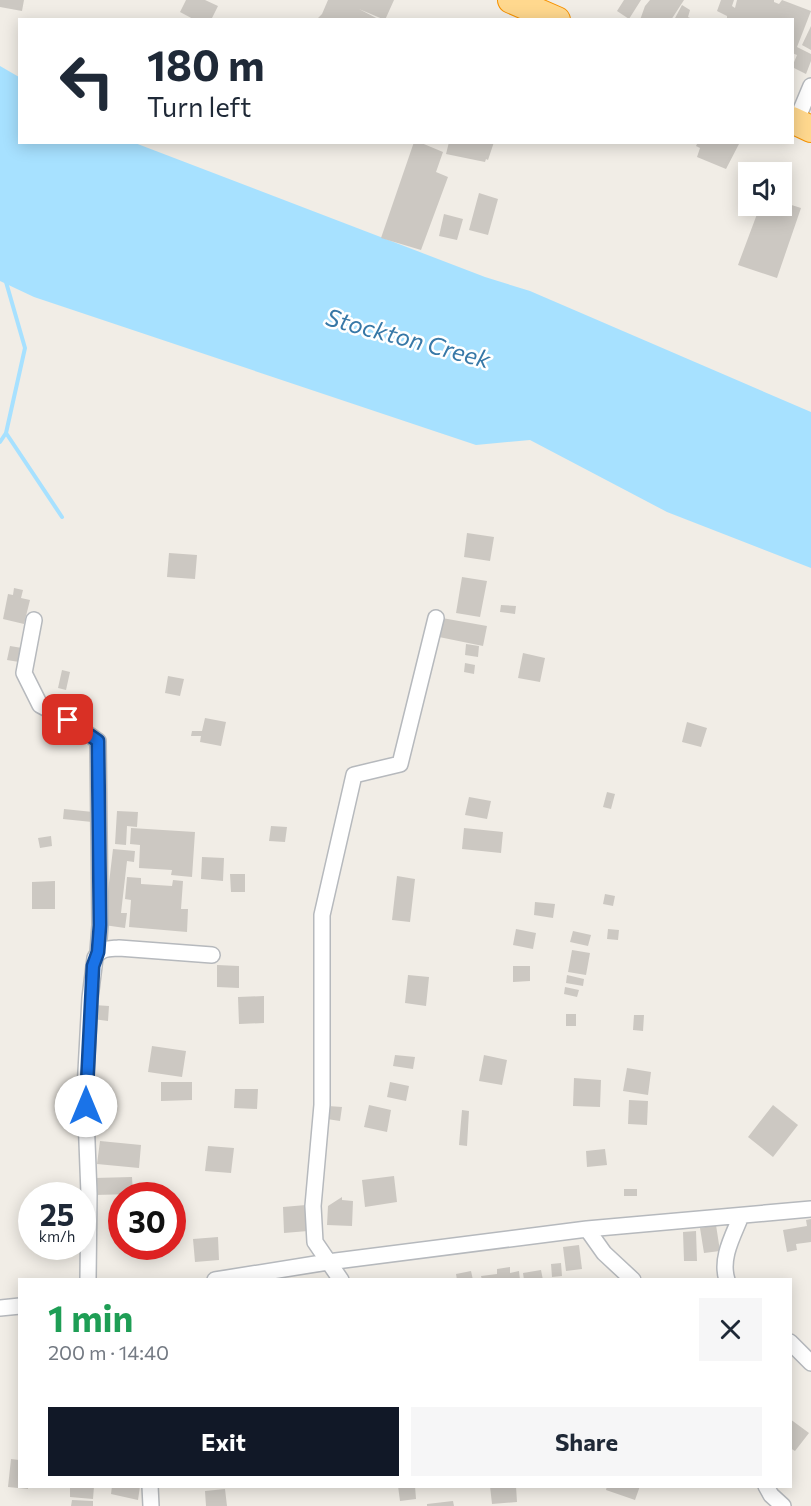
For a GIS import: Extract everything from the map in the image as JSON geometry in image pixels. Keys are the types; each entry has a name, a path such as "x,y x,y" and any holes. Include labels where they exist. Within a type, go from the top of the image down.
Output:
{"highway":[{"path":"511,0 552,18"}],"street":[{"path":"800,124 811,86"},
{"path":"340,1278 315,1242 313,1206 322,1105 322,915 354,775 400,764 436,618"},
{"path":"34,620 24,673 40,705 68,720 98,741 100,925 98,952 93,966 86,1090 89,1194 88,1278"},
{"path":"98,952 119,948 212,955"},
{"path":"228,1278 328,1262 587,1229 811,1209"},
{"path":"725,1278 723,1269 725,1259 741,1216"},
{"path":"587,1229 604,1253 631,1278"},
{"path":"0,1308 18,1306"},
{"path":"792,1344 811,1363"},
{"path":"150,1488 151,1506"},
{"path":"767,1488 783,1506"}],"water":[{"name":"Stockton Creek","path":"0,66 18,76 18,144 138,144 485,277 530,291 811,412 811,568 667,512 530,440 476,445 34,297 0,281"}],"building":[{"path":"0,0 24,0 22,11 0,7"},
{"path":"186,0 205,0 218,6 212,18 191,18 180,12"},
{"path":"328,0 394,0 386,18 359,9 376,18 318,18"},
{"path":"624,0 641,0 630,18 617,11"},
{"path":"650,0 684,0 672,18 641,18"},
{"path":"721,0 734,0 732,6 735,8 737,0 774,0 779,4 782,0 811,11 797,47 811,54 806,74 794,68 797,55 794,54 794,18 727,18 717,11"},
{"path":"682,5 690,10 688,17 690,18 675,18"},
{"path":"811,26 811,50 802,45"},
{"path":"413,144 424,144 443,152 436,172 448,177 421,250 381,238"},
{"path":"448,144 493,144 488,160 486,159 485,162 446,154"},
{"path":"697,144 739,144 726,169 697,157 700,148 696,146"},
{"path":"479,193 498,199 488,235 469,230"},
{"path":"792,205 801,208 777,278 738,265 756,216 792,216"},
{"path":"444,214 463,219 457,240 439,236"},
{"path":"467,533 494,537 490,561 464,557"},
{"path":"169,553 197,555 195,579 167,577"},
{"path":"462,577 487,581 480,617 456,613"},
{"path":"14,588 23,590 21,598 30,600 24,624 3,619 8,594 13,595"},
{"path":"501,605 516,606 515,614 500,612"},
{"path":"442,618 487,626 483,646 439,637"},
{"path":"466,644 479,646 478,657 465,655"},
{"path":"10,646 22,648 19,662 7,660"},
{"path":"523,653 545,658 540,682 518,678"},
{"path":"465,663 475,665 474,674 464,672"},
{"path":"62,670 70,672 66,690 58,688"},
{"path":"168,676 184,679 180,696 165,693"},
{"path":"205,718 226,722 221,746 200,742 201,736 191,736 192,731 202,731"},
{"path":"687,722 707,728 701,747 682,742"},
{"path":"607,792 615,794 611,809 603,807"},
{"path":"469,797 491,801 487,819 465,815"},
{"path":"64,809 93,812 92,822 63,819"},
{"path":"117,811 138,812 137,827 127,826 126,845 115,844"},
{"path":"271,826 287,827 285,842 269,841"},
{"path":"131,828 195,832 192,877 171,875 172,870 139,868 140,845 130,844"},
{"path":"464,828 503,832 501,853 462,849"},
{"path":"51,836 52,846 40,848 38,838"},
{"path":"113,849 135,851 134,862 127,861 121,913 127,913 125,928 104,925"},
{"path":"202,857 224,858 223,881 201,879"},
{"path":"230,874 245,874 245,892 231,892"},
{"path":"397,876 415,879 410,922 392,920"},
{"path":"127,877 141,878 141,884 172,886 173,880 183,881 181,909 188,909 187,932 129,927 131,900 125,899"},
{"path":"55,881 55,909 32,909 32,882"},
{"path":"605,894 615,896 613,906 603,904"},
{"path":"535,902 555,904 553,918 534,915"},
{"path":"516,929 536,933 533,949 513,945"},
{"path":"608,929 619,930 618,940 607,939"},
{"path":"573,931 591,935 588,946 570,942"},
{"path":"572,950 590,953 586,975 568,972"},
{"path":"217,965 239,966 239,988 217,987"},
{"path":"513,966 530,966 530,981 513,982"},
{"path":"408,975 429,977 426,1006 405,1003"},
{"path":"567,975 584,979 583,986 566,983"},
{"path":"565,987 579,990 577,997 564,994"},
{"path":"264,996 264,1023 239,1024 238,997"},
{"path":"94,1005 109,1006 108,1021 93,1019"},
{"path":"566,1014 576,1014 576,1026 566,1026"},
{"path":"634,1015 644,1015 643,1031 633,1030"},
{"path":"152,1046 186,1051 182,1077 148,1072"},
{"path":"395,1055 415,1057 413,1069 393,1066"},
{"path":"484,1055 507,1060 502,1085 479,1081"},
{"path":"627,1068 651,1072 648,1095 623,1091"},
{"path":"574,1078 601,1080 600,1107 573,1106"},
{"path":"161,1082 192,1082 192,1100 161,1101"},
{"path":"390,1082 409,1086 406,1101 387,1097"},
{"path":"235,1089 258,1089 257,1109 234,1108"},
{"path":"629,1100 648,1101 647,1125 628,1124"},
{"path":"369,1105 391,1110 387,1132 364,1127"},
{"path":"773,1105 798,1125 773,1157 748,1137"},
{"path":"328,1106 342,1107 340,1121 327,1119"},
{"path":"462,1110 469,1111 467,1146 459,1145"},
{"path":"100,1141 141,1145 139,1168 97,1164"},
{"path":"208,1146 234,1148 231,1173 205,1171"},
{"path":"605,1149 607,1165 587,1167 586,1151"},
{"path":"394,1176 397,1202 365,1207 362,1180"},
{"path":"132,1177 132,1182 108,1182 108,1195 96,1195 94,1178"},
{"path":"624,1189 637,1189 637,1196 624,1196"},
{"path":"342,1197 342,1200 353,1201 352,1226 327,1225 328,1206"},
{"path":"306,1205 308,1231 284,1233 283,1207"},
{"path":"811,1219 811,1242 796,1244 797,1250 787,1252 783,1230 807,1226 806,1220"},
{"path":"716,1225 720,1251 704,1253 700,1228"},
{"path":"696,1231 697,1261 684,1261 683,1232"},
{"path":"218,1237 219,1260 195,1262 193,1239"},
{"path":"579,1245 582,1269 566,1271 563,1247"},
{"path":"561,1263 562,1276 552,1277 551,1264"},
{"path":"510,1267 510,1273 519,1271 520,1278 482,1278 481,1276 497,1274 497,1269"},
{"path":"541,1270 543,1278 524,1278 523,1273"},
{"path":"471,1271 473,1278 457,1278 456,1274"},
{"path":"792,1420 809,1433 795,1451 792,1449"},
{"path":"11,1459 18,1460 18,1488 8,1487"},
{"path":"70,1488 94,1488 93,1499 70,1497"},
{"path":"112,1488 140,1488 138,1500 111,1494"},
{"path":"398,1488 415,1488 416,1499 400,1501"},
{"path":"490,1488 516,1488 517,1502 492,1504"},
{"path":"606,1488 639,1488 635,1500 606,1490"},
{"path":"225,1489 227,1506 206,1506 205,1491"},
{"path":"72,1500 93,1501 93,1506 71,1506"},
{"path":"453,1501 454,1506 427,1506 427,1504"}],"waterway":[{"path":"0,442 6,433 25,348 6,282"},
{"path":"6,433 62,517"}],"route":[{"path":"68,720 98,741 100,940 93,966 86,1106"}]}
